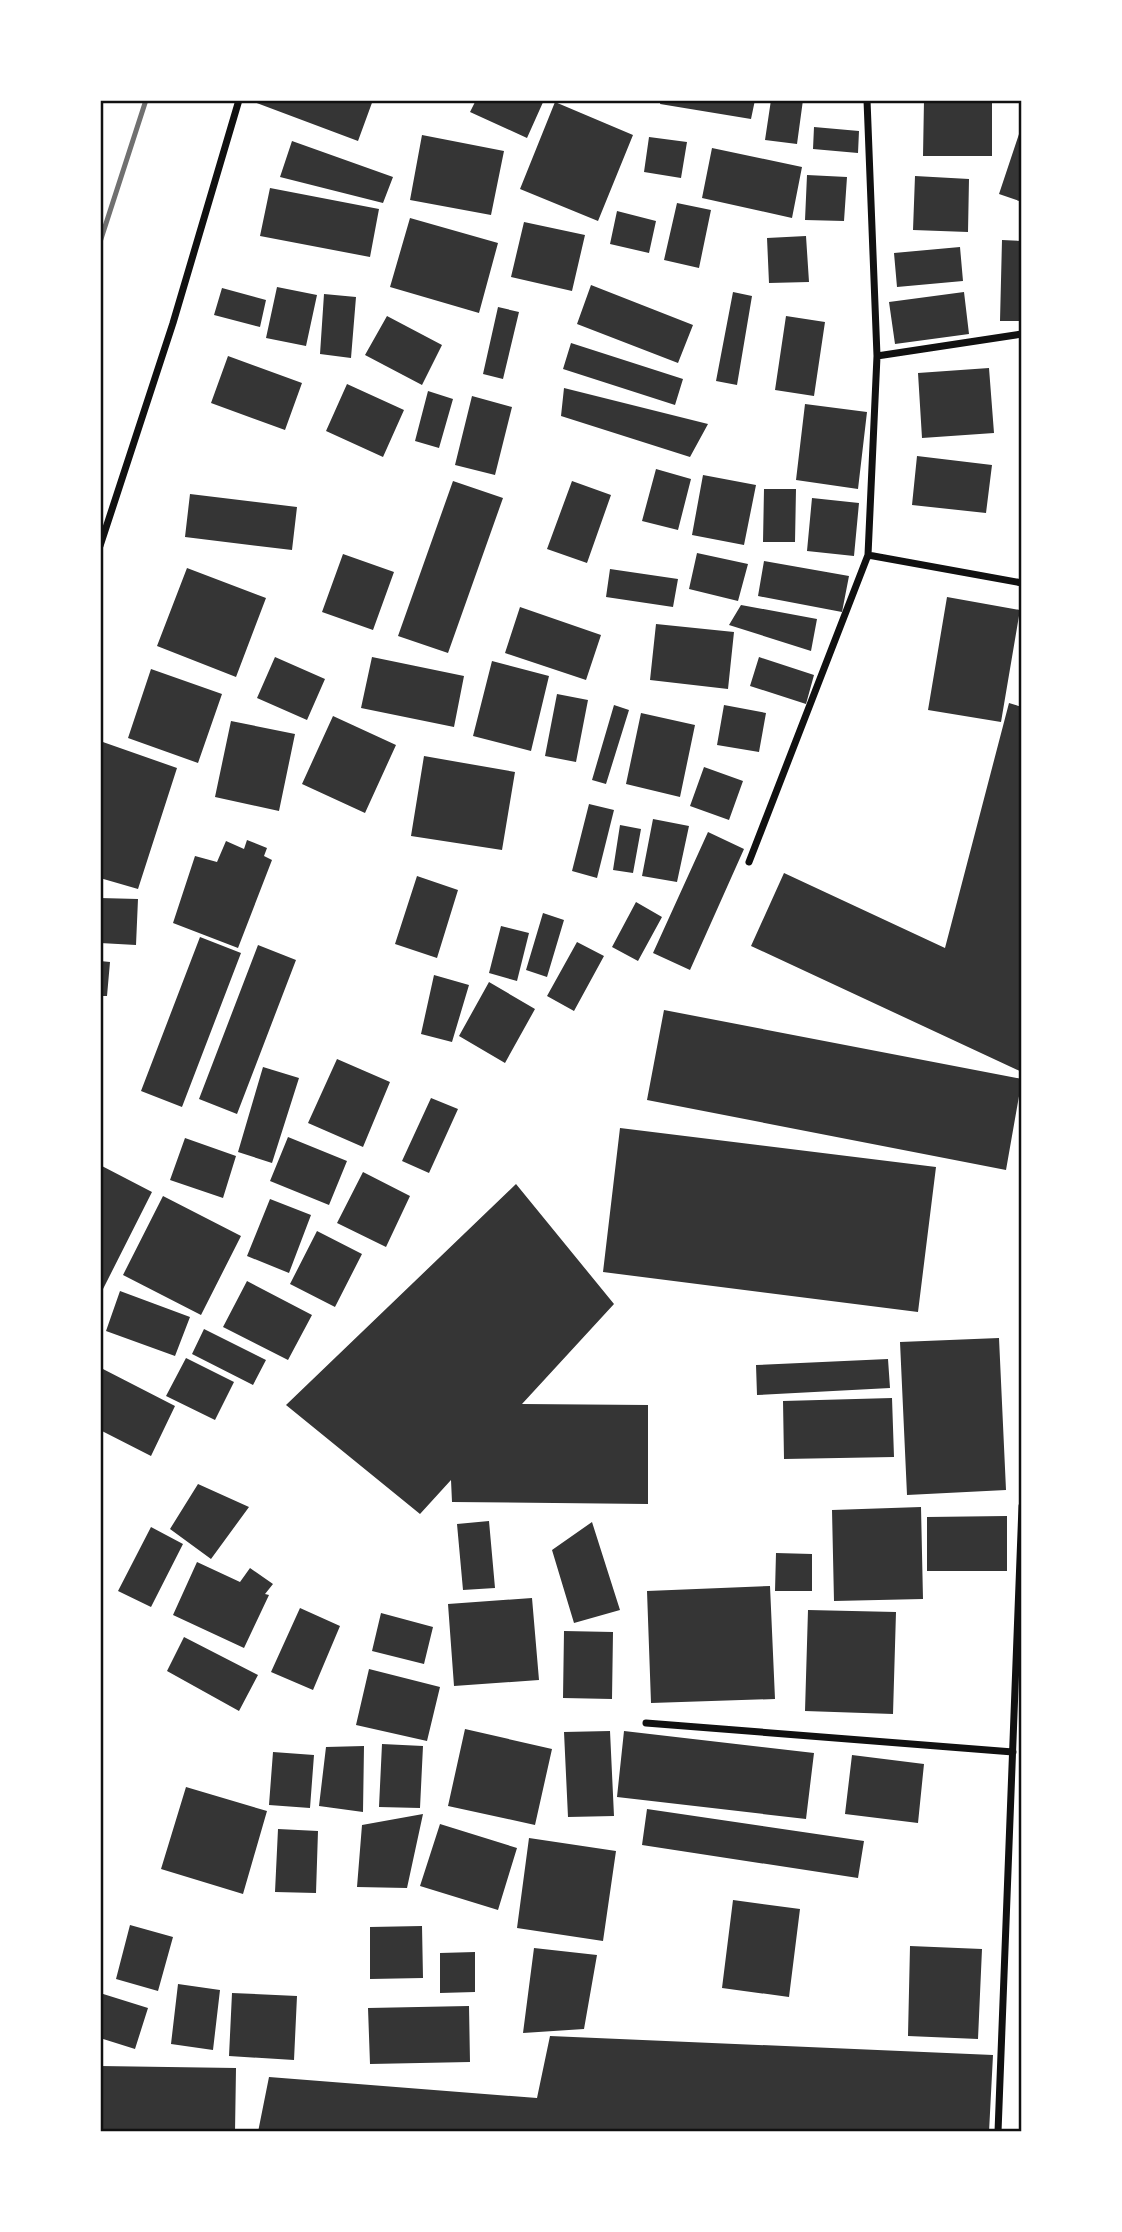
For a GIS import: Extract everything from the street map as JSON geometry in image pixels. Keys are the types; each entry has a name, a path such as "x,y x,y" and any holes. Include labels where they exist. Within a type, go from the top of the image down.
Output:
{"street":[{"path":"100,546 173,323 239,100"},
{"path":"749,862 868,555 877,356 867,100"},
{"path":"877,356 1022,334"},
{"path":"868,555 1022,583"},
{"path":"998,2132 1022,1506"},
{"path":"646,1723 1013,1752"}],"building":[{"path":"249,100 373,100 358,141"},
{"path":"476,100 544,100 527,138 470,112"},
{"path":"661,100 755,100 751,119 660,104"},
{"path":"771,100 803,100 797,144 765,140"},
{"path":"924,100 992,100 992,156 923,156"},
{"path":"555,102 633,135 598,221 520,189"},
{"path":"1022,125 1022,202 999,194"},
{"path":"814,127 859,131 858,153 813,149"},
{"path":"422,135 504,151 491,215 410,200"},
{"path":"649,137 687,142 681,178 644,172"},
{"path":"292,141 393,177 383,203 280,177"},
{"path":"712,148 802,167 792,218 702,198"},
{"path":"807,175 847,177 844,221 805,220"},
{"path":"915,176 969,179 968,232 913,230"},
{"path":"270,188 379,209 370,257 260,236"},
{"path":"677,203 711,210 699,268 664,260"},
{"path":"617,211 656,221 649,253 610,244"},
{"path":"410,218 498,243 479,313 390,287"},
{"path":"524,222 585,235 572,291 511,277"},
{"path":"806,236 809,282 769,283 767,238"},
{"path":"1002,240 1022,241 1022,321 1000,321"},
{"path":"960,247 963,281 897,287 894,253"},
{"path":"591,285 693,325 678,363 577,324"},
{"path":"277,287 317,295 306,346 266,338"},
{"path":"222,288 266,300 260,327 214,315"},
{"path":"733,292 752,296 737,385 716,381"},
{"path":"964,292 969,334 895,344 889,302"},
{"path":"324,294 356,297 351,358 320,354"},
{"path":"498,307 519,312 503,379 483,374"},
{"path":"387,316 442,345 422,385 365,355"},
{"path":"786,316 825,322 814,396 775,390"},
{"path":"571,343 683,379 675,405 563,369"},
{"path":"228,356 302,383 285,430 211,403"},
{"path":"989,368 994,433 922,438 918,373"},
{"path":"347,384 404,410 383,457 326,431"},
{"path":"564,388 708,424 690,457 561,416"},
{"path":"428,391 453,399 439,448 415,441"},
{"path":"472,396 512,407 495,475 455,465"},
{"path":"805,404 867,412 858,489 796,480"},
{"path":"917,456 992,465 986,513 912,505"},
{"path":"656,469 691,479 678,530 642,521"},
{"path":"703,475 756,485 744,545 692,535"},
{"path":"453,481 503,498 448,653 398,636"},
{"path":"572,481 611,495 587,563 547,549"},
{"path":"764,489 796,489 795,542 763,542"},
{"path":"190,494 297,507 292,550 185,537"},
{"path":"812,498 859,503 854,556 807,551"},
{"path":"697,553 748,564 738,601 689,589"},
{"path":"343,554 394,572 373,630 322,612"},
{"path":"764,561 849,576 842,612 758,596"},
{"path":"187,568 266,598 236,677 157,646"},
{"path":"610,569 678,579 673,607 606,597"},
{"path":"947,597 1020,610 1001,722 928,710"},
{"path":"741,605 817,619 811,651 729,625"},
{"path":"520,607 601,635 586,680 505,653"},
{"path":"656,624 734,632 728,689 650,680"},
{"path":"275,657 325,679 307,720 257,698"},
{"path":"372,657 464,676 454,727 361,708"},
{"path":"759,657 814,675 806,704 750,686"},
{"path":"492,661 549,676 531,751 473,736"},
{"path":"151,669 222,694 198,763 128,738"},
{"path":"557,694 588,700 576,762 545,756"},
{"path":"1009,703 1022,707 1022,1072 751,946 784,873 945,948"},
{"path":"614,705 629,710 606,784 592,780"},
{"path":"724,705 766,713 759,752 717,745"},
{"path":"641,713 695,725 680,797 626,784"},
{"path":"333,716 396,745 365,813 302,784"},
{"path":"231,721 295,734 279,811 215,797"},
{"path":"100,741 177,768 138,889 100,878"},
{"path":"424,756 515,772 502,850 411,836"},
{"path":"704,767 743,781 729,820 690,806"},
{"path":"589,804 614,810 597,878 572,871"},
{"path":"653,819 689,826 677,882 642,876"},
{"path":"620,825 641,829 633,873 613,870"},
{"path":"708,832 744,849 690,970 653,953"},
{"path":"247,840 267,848 264,856 272,860 238,948 173,923 195,856 217,862 226,841 244,849"},
{"path":"417,876 458,890 437,958 395,944"},
{"path":"100,898 138,899 136,945 100,943"},
{"path":"636,902 662,917 638,961 612,947"},
{"path":"543,913 564,920 547,977 526,970"},
{"path":"501,926 529,933 517,981 489,973"},
{"path":"200,937 241,953 182,1107 141,1091"},
{"path":"577,942 604,956 574,1011 547,996"},
{"path":"258,945 296,960 237,1114 199,1099"},
{"path":"100,961 110,962 107,996 100,996"},
{"path":"434,975 469,985 452,1042 421,1034"},
{"path":"489,982 535,1009 505,1063 459,1036"},
{"path":"664,1010 1022,1079 1006,1170 647,1100"},
{"path":"337,1059 390,1082 363,1147 308,1123"},
{"path":"263,1067 299,1078 272,1163 238,1152"},
{"path":"431,1098 458,1109 429,1173 402,1161"},
{"path":"620,1128 936,1167 918,1312 603,1272"},
{"path":"288,1137 347,1161 329,1205 270,1181"},
{"path":"185,1138 236,1156 223,1198 170,1180"},
{"path":"100,1165 152,1192 100,1295"},
{"path":"363,1172 410,1196 386,1247 337,1223"},
{"path":"516,1184 614,1304 522,1404 648,1405 648,1504 452,1502 451,1480 420,1514 286,1405"},
{"path":"163,1196 241,1236 201,1315 123,1275"},
{"path":"270,1199 311,1215 289,1273 247,1256"},
{"path":"317,1231 362,1254 335,1307 290,1284"},
{"path":"247,1281 312,1315 288,1360 223,1327"},
{"path":"120,1291 190,1317 175,1356 106,1331"},
{"path":"204,1329 266,1360 253,1385 192,1354"},
{"path":"999,1338 1006,1490 907,1495 900,1342"},
{"path":"186,1358 234,1382 215,1420 166,1396"},
{"path":"888,1359 890,1388 757,1395 756,1365"},
{"path":"101,1368 175,1406 151,1456 100,1430"},
{"path":"892,1398 894,1457 784,1459 783,1401"},
{"path":"198,1484 249,1507 211,1559 170,1529"},
{"path":"921,1507 923,1599 834,1601 832,1510"},
{"path":"1007,1516 1007,1571 927,1571 927,1517"},
{"path":"489,1521 495,1588 463,1590 457,1524"},
{"path":"592,1522 620,1610 574,1623 552,1550"},
{"path":"151,1527 183,1544 151,1607 118,1591"},
{"path":"776,1553 812,1554 812,1591 775,1591"},
{"path":"197,1562 240,1582 250,1568 273,1584 265,1594 269,1595 244,1648 173,1615"},
{"path":"770,1586 775,1699 651,1703 647,1591"},
{"path":"532,1598 539,1680 454,1686 448,1604"},
{"path":"300,1608 340,1626 313,1690 271,1672"},
{"path":"808,1610 896,1612 893,1714 805,1711"},
{"path":"381,1613 433,1627 424,1664 372,1651"},
{"path":"564,1631 613,1632 612,1699 563,1698"},
{"path":"184,1637 258,1675 239,1711 167,1671"},
{"path":"369,1669 440,1687 427,1741 356,1725"},
{"path":"465,1729 552,1749 535,1825 448,1806"},
{"path":"610,1731 614,1816 568,1817 564,1732"},
{"path":"624,1731 814,1753 806,1819 617,1797"},
{"path":"382,1744 423,1746 420,1808 379,1807"},
{"path":"364,1746 363,1812 319,1806 326,1747"},
{"path":"273,1752 314,1755 310,1808 269,1805"},
{"path":"852,1755 924,1764 918,1823 845,1814"},
{"path":"186,1787 267,1811 243,1894 161,1869"},
{"path":"647,1809 864,1841 858,1878 642,1845"},
{"path":"423,1814 407,1888 357,1887 362,1825"},
{"path":"440,1824 517,1848 498,1910 420,1886"},
{"path":"278,1829 318,1831 316,1893 275,1892"},
{"path":"529,1838 616,1851 603,1941 517,1928"},
{"path":"733,1900 800,1909 789,1997 722,1988"},
{"path":"130,1925 173,1937 158,1991 116,1979"},
{"path":"422,1926 423,1978 370,1979 370,1927"},
{"path":"910,1946 982,1949 978,2039 908,2036"},
{"path":"534,1948 597,1955 584,2029 523,2033"},
{"path":"475,1952 475,1992 440,1993 440,1953"},
{"path":"178,1984 220,1990 213,2050 171,2044"},
{"path":"100,1993 148,2008 135,2049 100,2038"},
{"path":"232,1993 297,1996 294,2060 229,2056"},
{"path":"469,2006 470,2062 370,2064 368,2008"},
{"path":"550,2036 993,2055 989,2132 258,2132 269,2077 537,2098"},
{"path":"100,2066 236,2068 235,2132 100,2132"}],"railway":[{"path":"100,242 146,100"}]}
